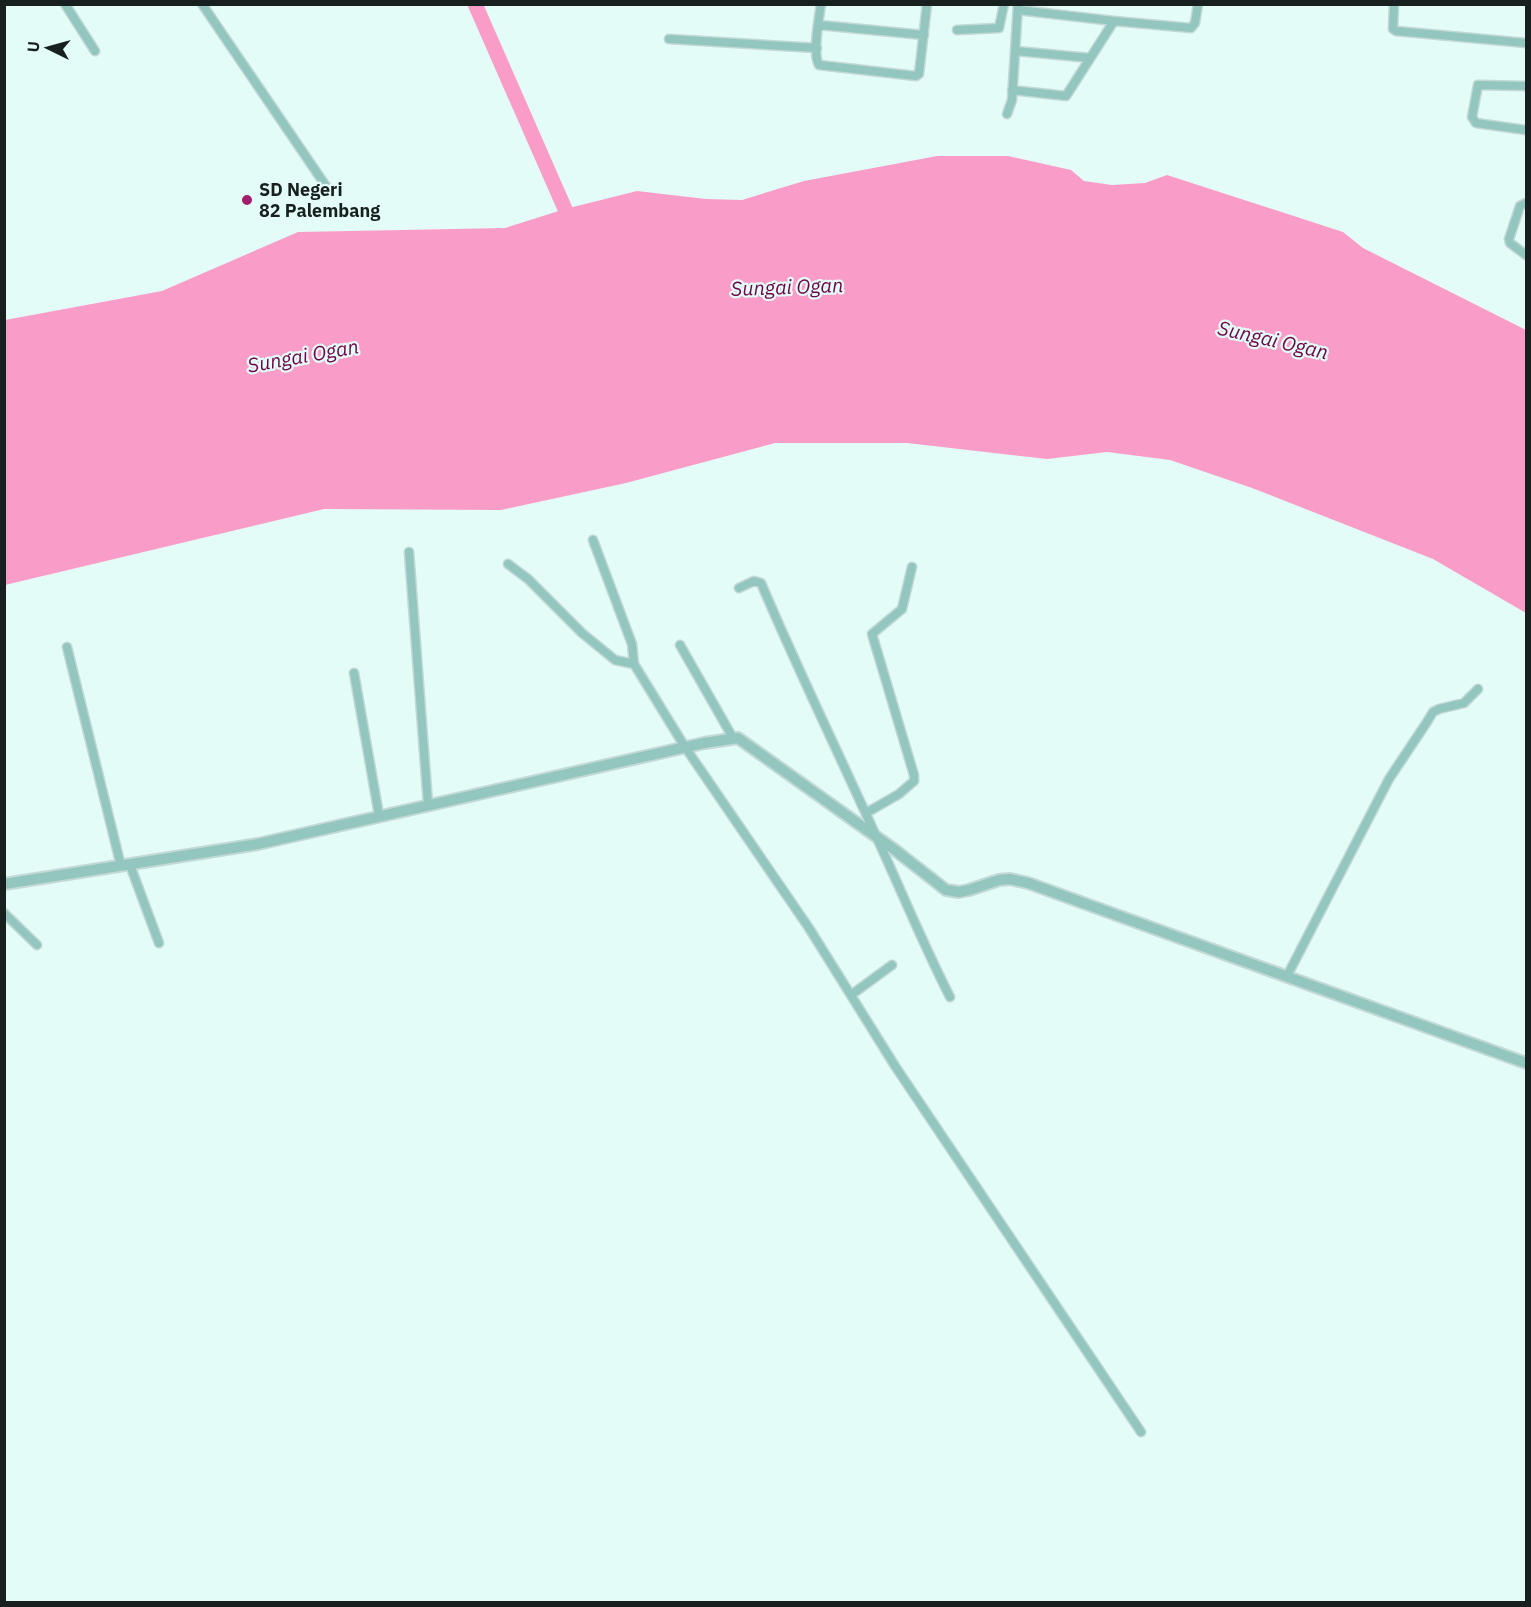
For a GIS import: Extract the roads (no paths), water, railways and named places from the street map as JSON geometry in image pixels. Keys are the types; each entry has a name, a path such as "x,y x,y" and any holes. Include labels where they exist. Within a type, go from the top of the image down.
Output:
{"street":[{"path":"65,4 95,51"},
{"path":"202,4 330,192"},
{"path":"821,4 817,63 822,67 916,76 919,74 927,4"},
{"path":"957,30 999,28 1004,4"},
{"path":"1007,114 1012,90 1018,7 1114,21 1191,28 1195,23 1198,4"},
{"path":"1394,4 1393,29 1396,31 1527,43"},
{"path":"1012,90 1066,96 1114,21"},
{"path":"819,25 924,35"},
{"path":"669,39 817,48"},
{"path":"1015,51 1090,58"},
{"path":"1527,86 1478,85 1472,117 1476,123 1527,130"},
{"path":"1527,203 1520,206 1509,239 1510,243 1527,255"},
{"path":"593,540 632,644 634,664 685,747 853,993 895,1066 1141,1432"},
{"path":"410,552 428,804"},
{"path":"508,564 528,579 582,633 615,660 634,664"},
{"path":"866,813 899,794 914,781 872,634 902,609 912,567"},
{"path":"738,588 754,581 761,583 799,672 950,997"},
{"path":"680,645 730,738"},
{"path":"67,647 126,865 159,943"},
{"path":"354,674 379,815"},
{"path":"1287,976 1389,779 1426,722 1433,712 1464,703 1478,689"},
{"path":"4,884 258,844 685,747 738,738 946,890 959,892 999,880 1021,881 1527,1063"},
{"path":"4,914 38,945"},
{"path":"853,993 892,965"}],"water":[{"name":"Sungai Ogan","path":"937,156 1008,156 1071,170 1084,181 1112,185 1145,183 1167,175 1343,232 1363,248 1526,330 1526,613 1433,559 1252,488 1170,460 1107,452 1047,459 907,443 775,443 626,483 501,510 324,509 5,585 5,320 162,291 298,232 505,228 565,209 637,191 706,199 742,200 804,181"}],"waterway":[{"path":"475,4 565,209"}],"place":[{"name":"SD Negeri 82 Palembang","path":"247,200"}]}
